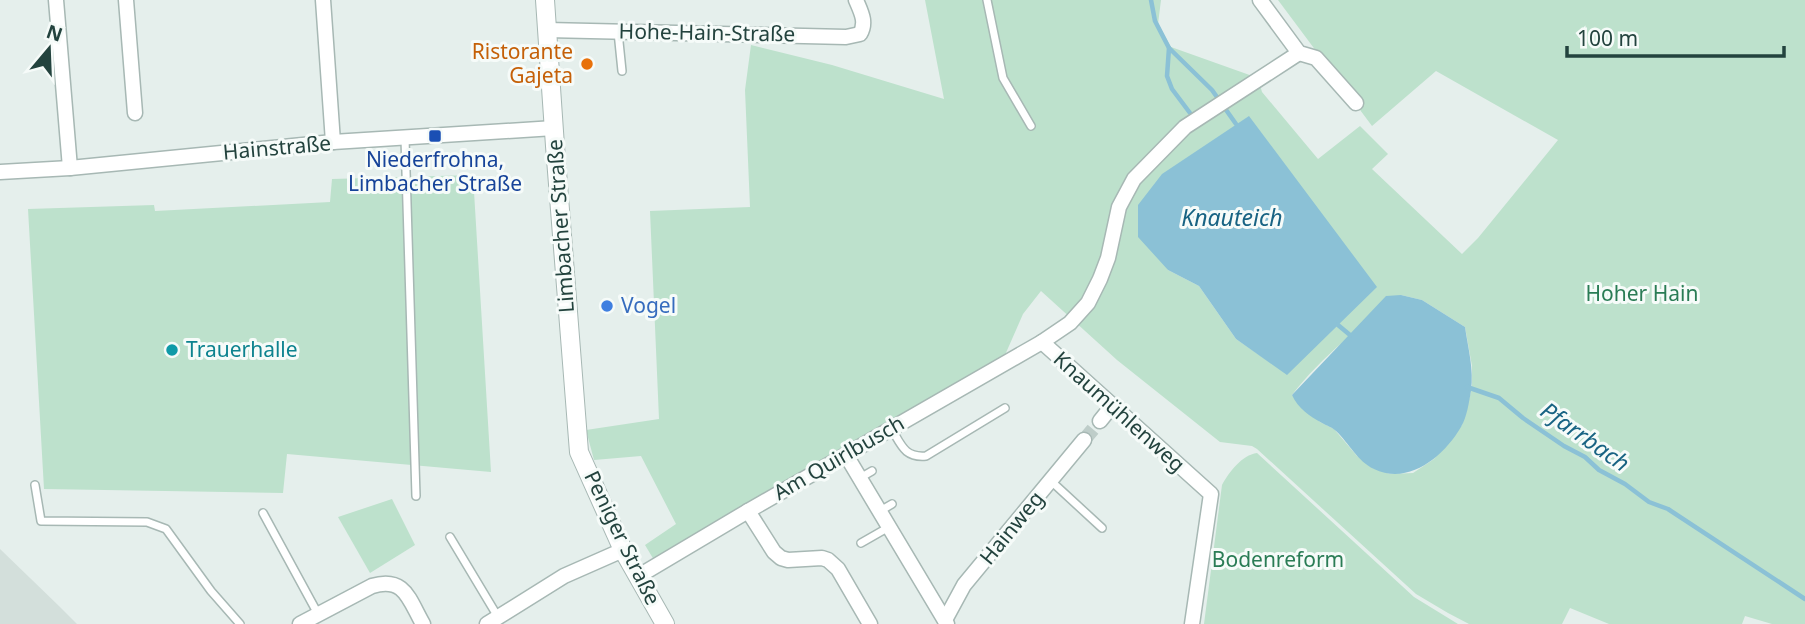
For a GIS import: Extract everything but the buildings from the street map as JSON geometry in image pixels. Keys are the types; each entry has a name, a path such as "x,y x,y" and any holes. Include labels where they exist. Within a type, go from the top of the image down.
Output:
{"street":[{"path":"57,0 70,168"},
{"path":"126,0 135,113"},
{"path":"323,0 333,142"},
{"name":"Limbacher Straße","path":"545,0 579,452"},
{"name":"Hohe-Hain-Straße","path":"547,30 846,37 860,34 863,28 863,16 856,0"},
{"path":"1260,0 1299,53 1316,58 1356,103"},
{"name":"Knaumühlenweg","path":"1192,624 1211,494 1042,342 1070,323 1088,303 1108,258 1119,207 1134,179 1185,127 1299,53"},
{"name":"Hainstraße","path":"0,172 70,168 333,142 554,128"},
{"name":"Am Quirlbusch","path":"637,578 1042,342"},
{"path":"1100,421 1112,406"},
{"name":"Hainweg","path":"946,622 964,586 1084,440"},
{"name":"Peniger Straße","path":"579,452 622,550 665,624"},
{"path":"846,455 866,474 886,508 889,527 946,622"},
{"path":"748,511 774,552 781,558 822,558 838,569 870,624"},
{"path":"493,620 564,576 622,550"},
{"path":"300,624 383,583 401,588 423,624"}],"lane":[{"path":"987,0 1003,78 1031,126"},
{"path":"618,31 622,71"},
{"path":"405,139 416,496"},
{"path":"891,428 905,451 914,456 926,456 1005,408"},
{"path":"1050,480 1102,528"},
{"path":"35,485 41,521 147,522 166,529 211,591 240,624"},
{"path":"263,513 319,615"},
{"path":"860,543 889,527"},
{"path":"450,537 493,620"}],"shaded area":[{"path":"0,549 60,607 77,624 0,624"}],"green space":[{"name":"Hoher Hain","path":"925,0 1161,0 1158,24 1171,47 1258,78 1262,92 1318,159 1360,126 1388,154 1372,169 1462,254 1558,140 1436,71 1372,126 1278,0 1805,0 1805,624 1772,624 1745,616 1742,624 1609,624 1570,608 1562,624 1469,624 1416,594 1257,449 1220,442 1117,360 1041,291 1023,314 1005,355 654,560 645,545 676,524 641,456 594,460 586,430 659,419 650,211 750,207 745,90 751,45 832,65 944,99","holes":["1138,205 1287,374 1236,339 1199,286 1168,270","1401,295 1422,300 1465,327 1472,366 1472,388 1462,425 1434,459 1413,473 1390,474 1373,468 1357,456 1334,429 1320,422 1292,395 1329,354"]},
{"path":"473,175 491,472 287,454 283,493 44,489 28,209 154,205 155,211 330,202 332,179"},
{"name":"Bodenreform","path":"1257,453 1414,597 1458,624 1204,624 1222,485 1241,461"},
{"path":"392,499 415,545 370,573 338,517"}],"water":[{"name":"Knauteich","path":"1249,116 1377,287 1287,375 1236,339 1199,286 1168,270 1138,237 1138,205 1162,174"},
{"path":"1401,295 1422,300 1465,327 1472,383 1469,405 1454,438 1435,458 1412,471 1400,474 1374,469 1363,461 1336,431 1304,411 1292,395 1386,296"}],"waterway":[{"name":"Pfarrbach","path":"1151,0 1155,21 1169,48 1167,76 1172,89 1190,113"},
{"path":"1169,48 1212,90 1236,124"},
{"name":"Pfarrbach","path":"1338,325 1350,335"},
{"name":"Pfarrbach","path":"1467,387 1499,398 1523,418 1585,457 1599,470 1625,484 1649,502 1668,509 1805,599"}],"tunnel":[{"path":"1084,440 1100,421"}],"place":[{"name":"Ristorante Gajeta","path":"587,64"},
{"name":"Niederfrohna, Limbacher Straße","path":"435,136"},
{"name":"Vogel","path":"607,306"},
{"name":"Trauerhalle","path":"172,350"}]}
